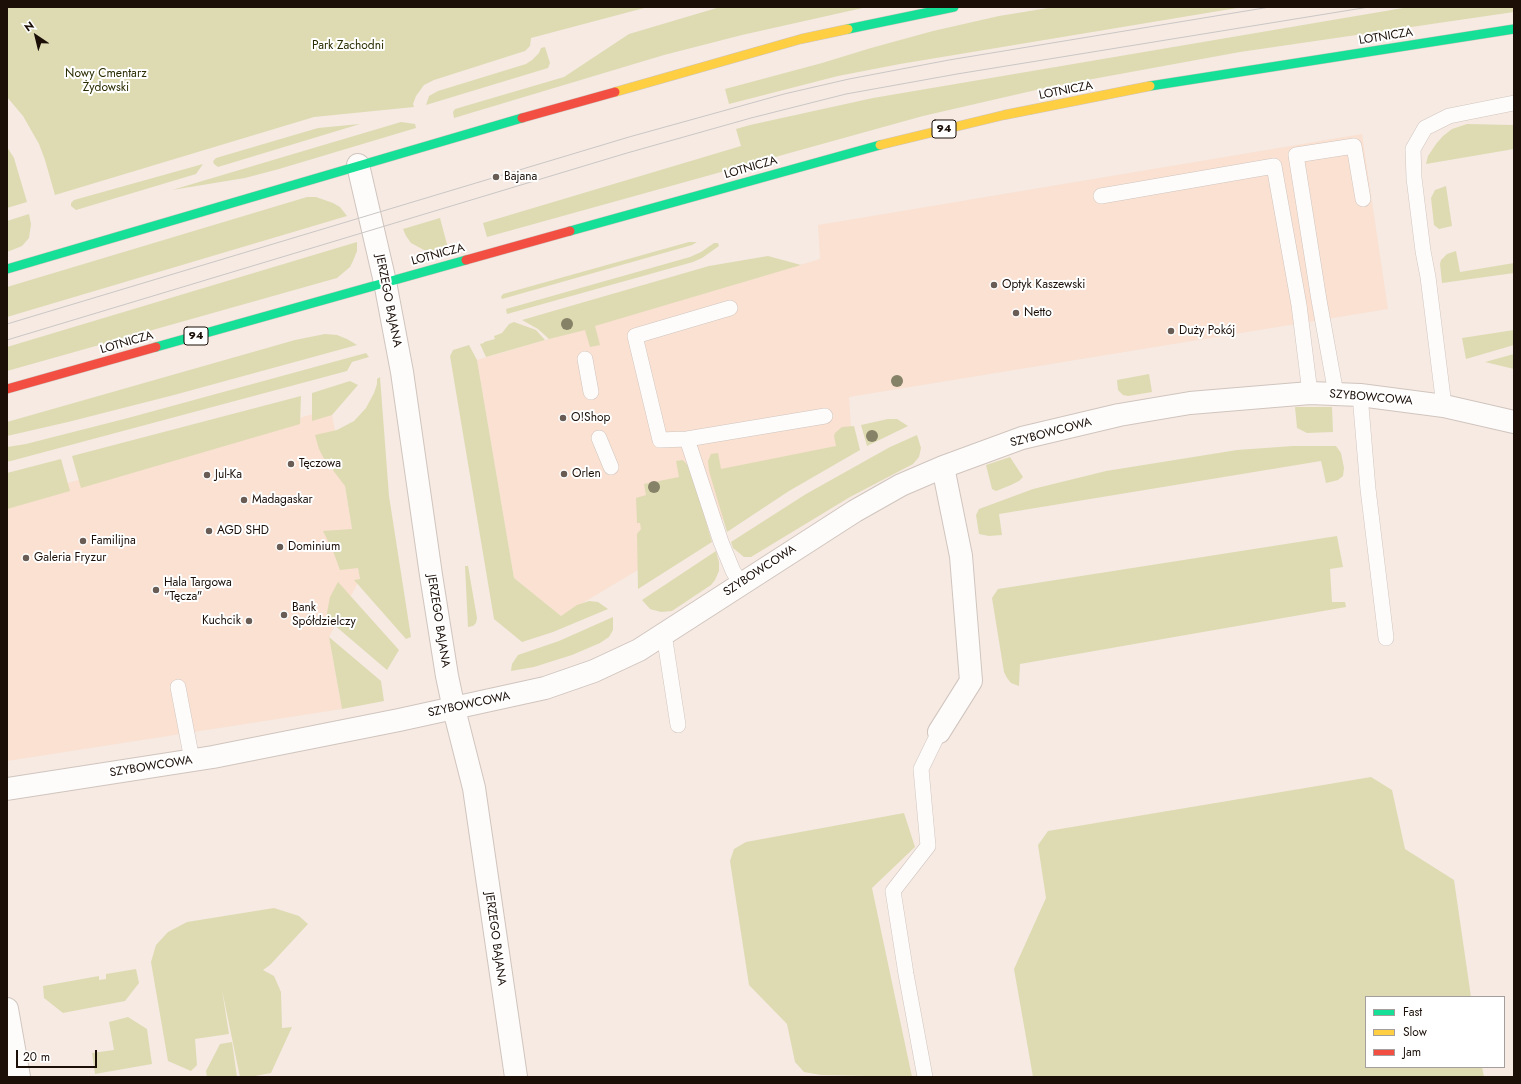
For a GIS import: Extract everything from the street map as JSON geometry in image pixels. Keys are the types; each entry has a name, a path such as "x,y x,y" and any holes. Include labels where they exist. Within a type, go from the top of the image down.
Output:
{"main road":[{"path":"7,269 358,165 801,39 954,7"},
{"name":"LOTNICZA","path":"7,389 838,156 1004,115 1196,78 1514,29"}],"street":[{"name":"JERZEGO BAJANA","path":"358,165 385,282 402,372 431,575 454,709 474,788 516,1077"},
{"name":"SZYBOWCOWA","path":"7,789 237,753 454,709 545,688 594,671 639,650 854,511 901,484 1022,438 1119,415 1190,403 1310,393 1360,395 1444,406 1514,422"},
{"path":"939,732 971,681 961,556 943,467"},
{"path":"7,1009 18,1077"}],"lane":[{"path":"1444,406 1415,185 1413,150 1425,128 1448,116 1514,103"},
{"path":"1336,394 1318,300 1296,155 1354,146 1362,199"},
{"path":"1101,196 1274,166 1299,305 1310,393"},
{"path":"730,308 635,336 660,440 687,439 825,416"},
{"path":"585,359 591,392"},
{"path":"1360,395 1368,489 1386,638"},
{"path":"599,438 611,468"},
{"path":"687,439 721,542 733,571 741,584"},
{"path":"664,634 678,725"},
{"path":"178,687 192,760"},
{"path":"924,1077 893,891 928,846 921,769 939,732"}],"shaded area":[{"path":"1362,134 1388,309 849,397 852,442 561,616 514,578 477,360 820,259 818,225"},
{"path":"331,409 360,579 329,637 342,709 7,761 7,500"}],"green space":[{"path":"7,7 648,7 531,38 530,46 525,51 434,80 424,85 416,96 413,104 414,107 314,117 55,195 39,144 23,116 7,97"},
{"path":"720,7 867,7 742,35 664,55 454,118 453,112 455,109 564,77 629,34"},
{"path":"1054,7 1243,7 900,64 838,76 729,104 725,89 933,31 999,16"},
{"path":"1409,7 1514,7 1514,12 1240,52 1049,87 923,116 487,237 483,223 741,146 736,129 750,125 873,98"},
{"path":"545,47 550,63 548,68 426,105 429,96 438,91 526,64 539,53 541,48"},
{"path":"401,122 415,124 416,128 245,178 172,190"},
{"path":"360,124 218,167 213,161 216,158 318,128"},
{"path":"1467,124 1514,125 1514,149 1426,164 1428,156 1443,136 1452,129"},
{"path":"7,147 14,158 27,202 7,208"},
{"path":"203,164 196,174 76,210 71,206 71,203 74,200"},
{"path":"1446,186 1452,226 1439,229 1434,225 1431,198 1435,190"},
{"path":"307,197 316,197 333,203 340,207 347,216 7,317 7,287"},
{"path":"29,214 31,224 29,238 22,246 7,252 7,221"},
{"path":"440,218 448,248 431,251 424,250 411,243 403,229"},
{"path":"357,242 357,251 350,267 337,278 7,371 7,347"},
{"path":"689,242 697,242 692,245 502,299 501,297 503,294"},
{"path":"714,243 718,243 719,246 702,258 693,262 507,314 506,309 690,257 701,252"},
{"path":"1456,251 1460,272 1514,263 1514,273 1442,283 1441,260 1447,254"},
{"path":"768,256 801,265 595,326 600,345 590,347 585,330 549,339 538,329 522,320 709,266"},
{"path":"514,322 536,330 545,340 486,357 480,344 495,339 494,336 502,333 509,324"},
{"path":"1514,330 1514,345 1466,359 1462,338"},
{"path":"325,334 337,335 357,345 174,395 7,436 7,422 295,340"},
{"path":"469,345 477,360 514,578 561,616 577,605 589,601 598,602 608,609 553,632 522,642 494,619 450,356 453,350"},
{"path":"366,353 369,357 352,362 347,371 7,462 7,447 26,444 128,418"},
{"path":"1514,354 1514,369 1485,362"},
{"path":"1149,374 1152,392 1128,396 1123,395 1118,390 1117,380"},
{"path":"380,377 389,496 411,637 406,639 354,580 360,579 358,568 340,570 323,531 352,529 345,486 323,457 315,435 337,430 354,421 366,408 374,393 377,379"},
{"path":"350,381 358,385 332,415 312,421 312,393"},
{"path":"301,396 300,424 81,488 72,456"},
{"path":"1295,407 1332,407 1333,432 1307,433 1297,428"},
{"path":"888,419 897,419 908,426 867,446 861,425"},
{"path":"854,426 860,450 789,491 727,532 709,471 708,461 711,454 718,453 721,469 836,446 834,436 835,433 842,427"},
{"path":"917,435 921,448 919,457 913,464 850,497 751,557 744,557 733,548 731,542 806,494 890,447"},
{"path":"1293,446 1336,446 1341,453 1344,468 1343,476 1338,480 1326,483 1321,461 999,514 1002,535 989,536 979,534 976,515 979,509 1033,489 1106,471 1237,450"},
{"path":"1010,457 1023,477 1019,481 996,491 992,489 986,465"},
{"path":"61,459 70,491 7,509 7,473"},
{"path":"683,460 690,468 712,542 638,589 637,534 641,529 640,523 637,523 636,498 646,495 644,484 679,477 676,461"},
{"path":"1337,536 1343,567 1330,569 1332,602 1345,602 1346,607 1020,664 1019,686 1011,683 1004,672 992,598 998,589"},
{"path":"716,551 719,562 719,571 715,580 711,585 672,611 661,612 650,609 642,600"},
{"path":"465,566 468,566 477,618 476,623 473,626 468,627"},
{"path":"338,582 399,650 387,670 326,618 330,597"},
{"path":"613,617 613,630 609,637 600,643 572,655 534,667 511,671 512,664 518,655 559,641"},
{"path":"329,637 381,681 384,701 342,709"},
{"path":"1371,777 1392,790 1405,849 1454,880 1471,996 1365,996 1365,1068 1482,1068 1484,1077 1033,1077 1014,969 1046,898 1038,845 1048,831"},
{"path":"904,813 915,847 872,888 912,1077 821,1075 804,1072 795,1062 787,1024 749,985 730,861 734,849 746,842"},
{"path":"274,908 299,916 308,924 270,965 263,970 274,976 281,992 282,1028 292,1027 271,1073 250,1077 240,1077 222,990 229,1034 195,1039 197,1065 191,1071 168,1061 151,962 156,945 168,932 187,922"},
{"path":"136,969 139,983 125,1001 63,1013 44,998 43,986 99,976 99,980 106,979 106,974"},
{"path":"128,1017 147,1029 152,1064 95,1074 92,1053 114,1050 109,1022"},
{"path":"232,1042 237,1077 207,1077 206,1071 220,1044"}],"tram line":[{"path":"7,324 629,137 784,94 849,79 949,60 1270,7"},
{"path":"7,340 627,153 751,118 846,94 957,74 1369,7"}],"traffic: fast":[{"path":"848,29 954,7"},
{"path":"1150,86 1514,29"},
{"path":"7,269 522,118"},
{"path":"570,231 880,145"},
{"path":"156,347 466,260"}],"traffic: slow":[{"path":"615,92 801,39 848,29"},
{"path":"880,145 1004,115 1150,86"}],"traffic: jam":[{"path":"522,118 615,92"},
{"path":"466,260 570,231"},
{"path":"7,389 156,347"}],"place":[{"name":"Bajana","path":"496,177"},
{"name":"Optyk Kaszewski","path":"994,285"},
{"name":"Netto","path":"1016,313"},
{"name":"Duży Pokój","path":"1171,331"},
{"name":"O!Shop","path":"563,418"},
{"name":"Tęczowa","path":"291,464"},
{"name":"Orlen","path":"564,474"},
{"name":"Jul-Ka","path":"207,475"},
{"name":"Madagaskar","path":"244,500"},
{"name":"AGD SHD","path":"209,531"},
{"name":"Familijna","path":"83,541"},
{"name":"Dominium","path":"280,547"},
{"name":"Galeria Fryzur","path":"26,558"},
{"name":"Hala Targowa \"Tęcza\"","path":"156,590"},
{"name":"Bank Spółdzielczy","path":"284,615"},
{"name":"Kuchcik","path":"249,621"}],"park label":[{"name":"Park Zachodni","path":"348,46"},
{"name":"Nowy Cmentarz Żydowski","path":"106,81"}]}
